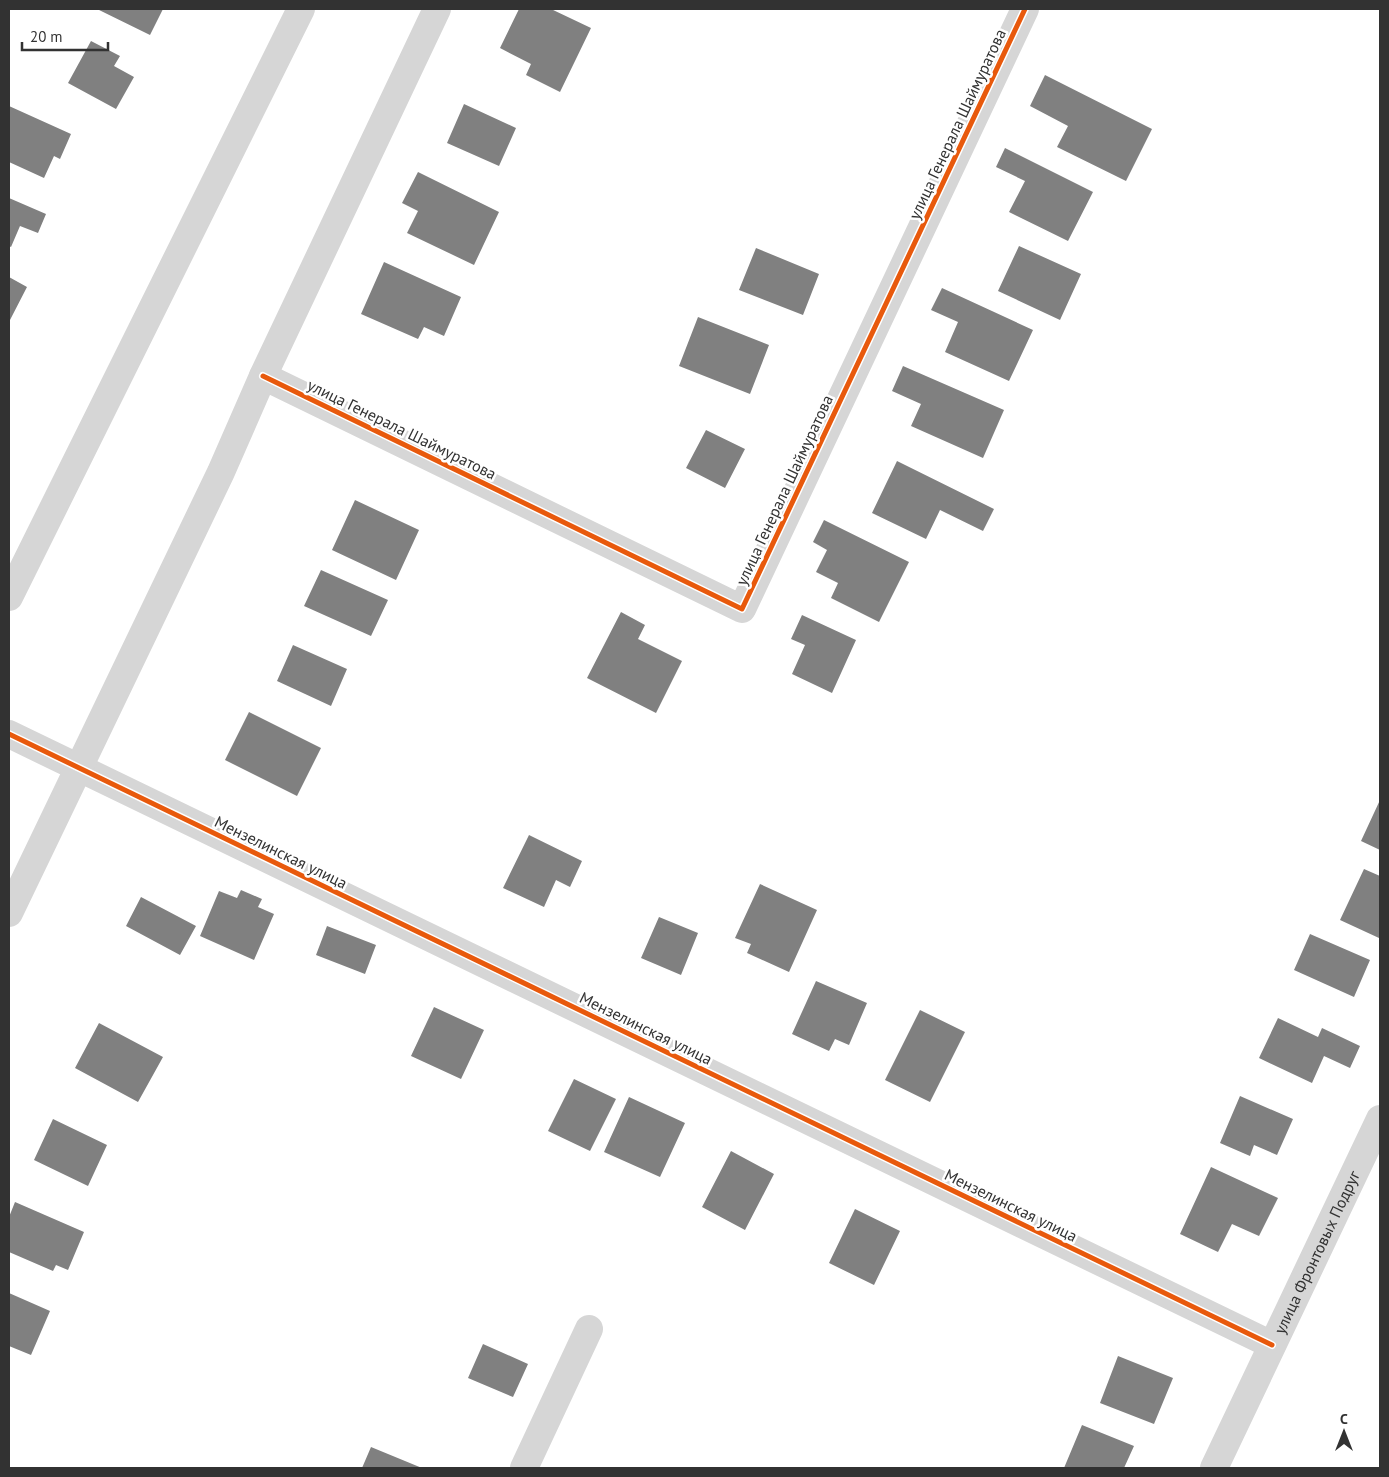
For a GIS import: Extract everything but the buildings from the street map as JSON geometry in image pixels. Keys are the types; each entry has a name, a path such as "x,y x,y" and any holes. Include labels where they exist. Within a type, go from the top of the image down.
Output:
{"street":[{"path":"9,597 301,9"},
{"path":"9,913 77,767 221,472 263,376 437,9"},
{"name":"улица Генерала Шаймуратова","path":"263,376 742,609 1025,9"},
{"name":"Мензелинская улица","path":"9,734 1272,1345"},
{"name":"улица Фронтовых Подруг","path":"1214,1468 1380,1119"},
{"path":"524,1468 589,1329"}],"cycle path":[{"path":"263,376 742,609 1025,9"},
{"path":"9,734 1272,1345"}]}
